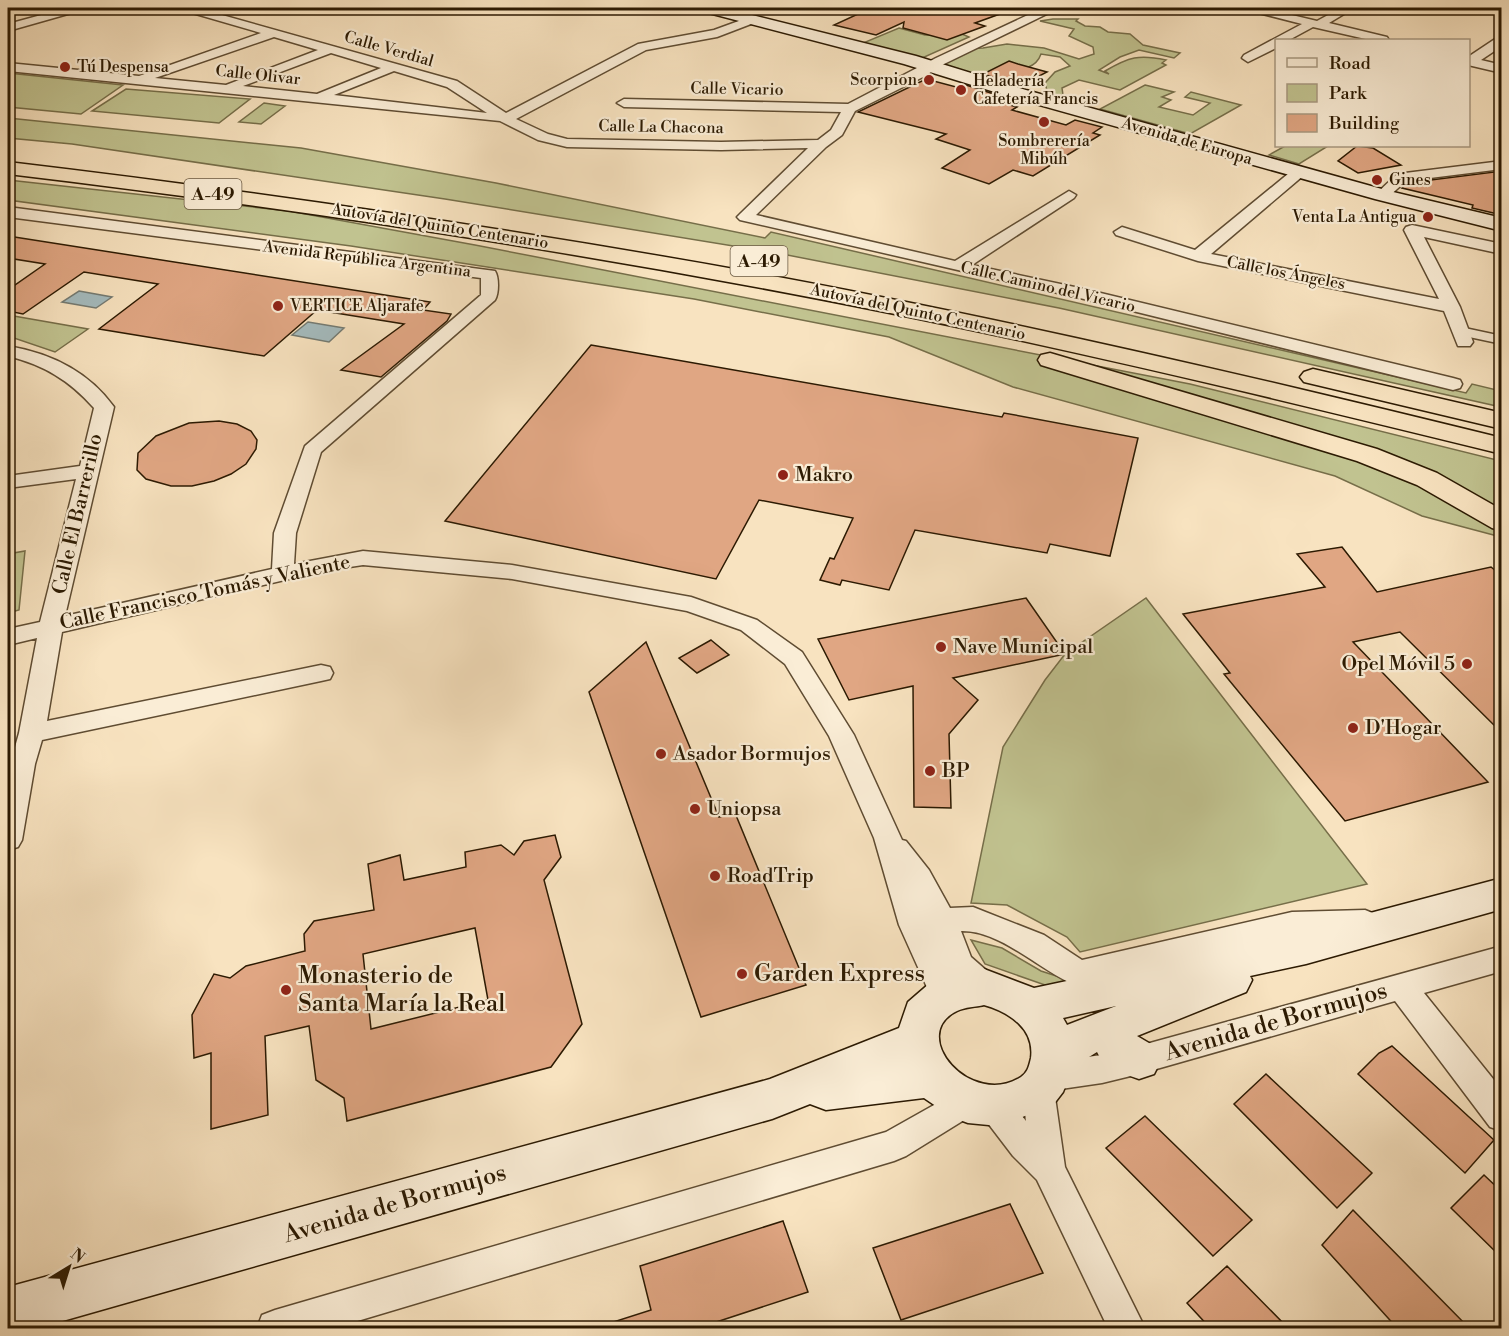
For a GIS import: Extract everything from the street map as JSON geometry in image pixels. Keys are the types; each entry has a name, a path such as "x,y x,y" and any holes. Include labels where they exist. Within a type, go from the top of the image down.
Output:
{"highway":[{"name":"Autovía del Quinto Centenario","path":"8,149 368,195 614,234 869,282 1098,329 1270,368"},
{"name":"Autovía del Quinto Centenario","path":"8,168 342,210 839,296 1132,357 1502,446"},
{"path":"839,296 891,318 1030,354 1367,455 1427,479 1502,522"},
{"path":"1293,373 1502,421"}],"main road":[{"name":"Avenida de Europa","path":"694,8 745,15 826,42 842,44 1012,92"},
{"name":"Avenida de Europa","path":"707,8 745,15 1299,172 1502,225"},
{"path":"1031,1007 1306,947 1500,893"},
{"path":"1047,1074 1051,1038 1044,1021 1031,1007 1009,993 964,990 930,1006 920,1022 924,1058 946,1091 981,1105 1019,1102 1047,1074 1078,1040 1306,947"},
{"path":"1111,1027 1116,1046 1139,1060"},
{"name":"Avenida de Bormujos","path":"8,1312 783,1095 924,1058"}],"street":[{"path":"8,28 78,8"},
{"name":"Calle Verdial","path":"186,8 452,84 506,119"},
{"path":"729,231 821,144 837,132 850,108 1051,8"},
{"path":"1251,8 1379,39"},
{"path":"1283,39 1349,8"},
{"path":"506,119 642,47 717,33 745,15"},
{"path":"8,16 26,23"},
{"path":"138,80 273,33"},
{"path":"1470,60 1502,40"},
{"path":"1248,58 1275,44"},
{"path":"227,88 331,49"},
{"path":"1470,61 1502,69"},
{"name":"Calle Olivar","path":"8,67 319,97 506,119"},
{"path":"319,97 393,67"},
{"path":"412,107 458,88"},
{"name":"Calle Vicario","path":"624,103 850,108"},
{"name":"Calle La Chacona","path":"506,119 543,137 567,143 721,146 821,144"},
{"path":"1383,195 1402,177 1502,165"},
{"path":"1198,256 1299,172"},
{"path":"958,267 1069,195"},
{"name":"Avenida República Argentina","path":"8,212 489,274 489,296 312,450 285,532 284,573"},
{"name":"Calle Camino del Vicario","path":"745,216 958,267 1084,294 1453,384"},
{"path":"1502,249 1412,230 1451,307 1462,336 1502,340"},
{"name":"Calle los Ángeles","path":"1122,232 1198,256 1451,307"},
{"name":"Calle El Barrerillo","path":"8,351 43,358 79,379 104,407 51,626 32,733 15,765 8,840"},
{"path":"8,482 90,471"},
{"name":"Calle Francisco Tomás y Valiente","path":"8,637 284,573 363,558 512,572 691,604 749,625 794,658 817,692 841,735 888,838 913,925 964,990"},
{"path":"32,733 321,673"},
{"name":"Calle Francisco Tomás y Valiente","path":"888,838 919,878 942,920 959,965 964,990"},
{"path":"942,920 973,919 1034,944 1078,973 1292,924 1400,921"},
{"name":"Avenida de Bormujos","path":"1047,1074 1102,1069 1139,1060 1502,958"},
{"path":"1401,986 1502,1116"},
{"path":"1047,1074 1049,1169"},
{"path":"275,1329 894,1145 981,1105 1049,1169 1127,1329"}],"green space":[{"path":"1078,19 1076,21 1085,26 1100,27 1108,32 1130,34 1143,45 1180,53 1174,58 1139,50 1120,57 1099,70 1109,74 1105,71 1128,60 1141,57 1166,60 1162,63 1166,65 1120,90 1079,80 1062,88 1063,95 1049,98 1045,83 1055,72 1070,66 1060,57 1041,54 1031,66 1023,69 997,71 981,76 942,65 958,49 1007,44 1044,48 1079,59 1094,54 1093,47 1069,36 1074,29 1040,21"},
{"path":"899,28 925,35 962,34 969,37 920,59 863,43"},
{"path":"8,73 123,85 81,114 8,107"},
{"path":"1145,85 1174,92 1162,97 1171,100 1159,107 1193,115 1210,103 1185,97 1191,92 1241,105 1190,134 1100,109"},
{"path":"126,89 250,99 219,123 92,111"},
{"path":"264,103 285,106 261,124 239,122"},
{"path":"8,118 301,148 496,183 765,238 771,232 1466,393 1472,384 1501,391 1501,407 1059,308 777,253 445,199 72,144 8,138"},
{"path":"1283,147 1326,147 1299,164 1269,155"},
{"path":"8,180 289,211 1190,384 1501,461 1501,537 1422,516 1335,476 1013,387 889,337 694,299 351,246 8,200"},
{"path":"8,315 88,329 55,352 8,336"},
{"path":"25,551 19,610 8,613 8,554"},
{"path":"1146,598 1367,884 1080,952 1067,937 1007,905 971,903 1003,747 1045,680 1065,654"},
{"path":"971,940 1002,948 1041,971 1075,982 1062,991 985,964"}],"water":[{"path":"79,291 112,297 96,308 62,302"},
{"path":"308,322 344,328 329,342 292,335"}],"building":[{"path":"871,8 905,14 906,8 1010,8 1011,10 975,23 985,26 947,40 903,28 904,22 876,35 834,25"},
{"path":"1009,61 1047,72 1020,86 983,74"},
{"path":"926,79 956,87 963,84 1000,96 992,100 1017,107 1012,110 1066,125 1075,120 1102,127 1093,133 1100,135 1033,176 1013,170 989,184 942,168 970,150 936,139 946,134 858,112"},
{"path":"1356,147 1365,147 1373,148 1401,165 1358,173 1338,161"},
{"path":"1502,171 1502,215 1472,208 1473,205 1402,188 1407,183"},
{"name":"VERTICE Aljarafe","path":"8,236 430,302 423,310 451,314 447,321 381,377 341,370 404,324 317,310 264,356 99,329 158,284 84,272 23,314 8,311 8,290 45,264 8,258"},
{"path":"591,345 1002,417 1004,413 1138,438 1110,556 1050,544 1047,553 915,530 889,590 842,580 840,585 820,580 830,558 834,559 853,518 759,500 716,579 445,521"},
{"path":"219,421 237,424 251,431 257,440 256,449 246,464 231,474 192,486 171,486 146,479 137,470 138,453 156,436 189,423"},
{"path":"1342,547 1377,592 1491,567 1502,576 1502,733 1400,632 1353,642 1488,782 1345,821 1224,674 1230,673 1183,614 1325,587 1297,554"},
{"name":"Nave Municipal","path":"1026,598 1065,654 953,678 978,700 949,734 951,808 914,807 913,686 849,700 818,639"},
{"path":"711,640 729,655 697,673 679,658"},
{"path":"646,642 719,817 735,813 806,985 701,1017 589,692"},
{"name":"Monasterio de Santa María la Real","path":"555,835 561,857 544,880 582,1024 551,1067 347,1121 344,1098 316,1080 309,1026 265,1036 268,1115 211,1129 211,1053 194,1058 192,1015 214,974 230,978 246,966 305,951 304,934 314,921 374,910 368,864 400,855 404,880 466,867 465,852 501,845 514,855 524,841","holes":["475,928 488,1000 371,1029 363,954"]},
{"path":"1392,1046 1494,1140 1465,1173 1358,1074 1379,1053"},
{"path":"1266,1074 1372,1173 1337,1208 1234,1104"},
{"path":"1145,1116 1252,1220 1213,1256 1106,1148"},
{"path":"1484,1175 1502,1192 1502,1258 1451,1208"},
{"path":"1010,1204 1043,1273 901,1320 873,1248"},
{"path":"1353,1210 1470,1329 1398,1329 1322,1245"},
{"path":"783,1221 808,1292 695,1329 607,1329 607,1324 651,1310 640,1266"},
{"path":"1227,1266 1289,1329 1211,1329 1187,1303"}],"place":[{"name":"Tú Despensa","path":"65,67"},
{"name":"Scorpion","path":"929,80"},
{"name":"Heladería Cafetería Francis","path":"961,90"},
{"name":"Sombrerería Mibúh","path":"1044,122"},
{"name":"Gines","path":"1377,180"},
{"name":"Venta La Antigua","path":"1428,217"},
{"name":"VERTICE Aljarafe","path":"278,306"},
{"name":"Makro","path":"783,475"},
{"name":"Nave Municipal","path":"941,647"},
{"name":"Opel Móvil 5","path":"1467,664"},
{"name":"D'Hogar","path":"1353,728"},
{"name":"Asador Bormujos","path":"661,754"},
{"name":"BP","path":"930,771"},
{"name":"Uniopsa","path":"695,809"},
{"name":"RoadTrip","path":"715,876"},
{"name":"Garden Express","path":"742,974"},
{"name":"Monasterio de Santa María la Real","path":"286,990"}]}
